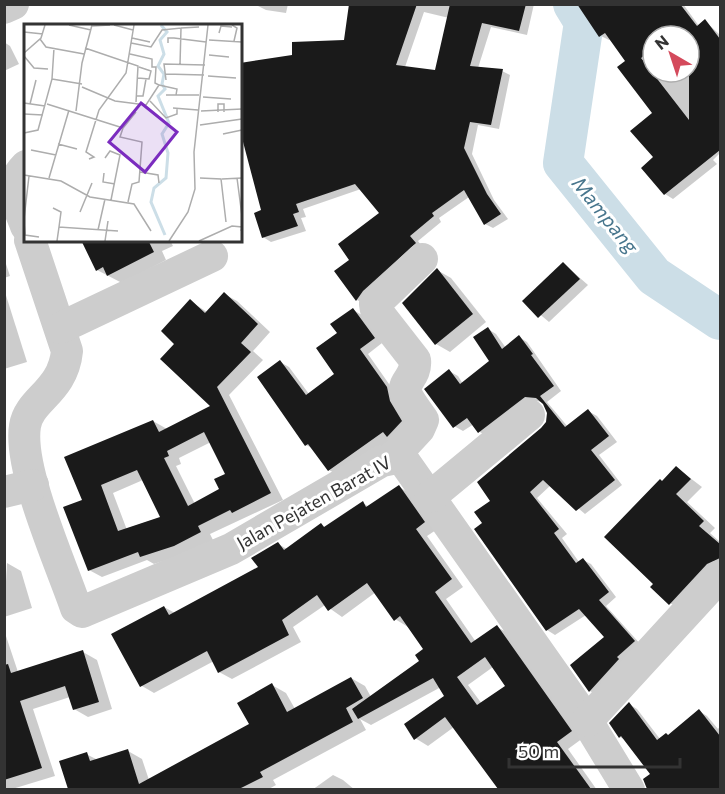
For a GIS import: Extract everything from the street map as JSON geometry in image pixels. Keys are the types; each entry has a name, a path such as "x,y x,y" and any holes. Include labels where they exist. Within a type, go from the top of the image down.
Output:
{"street":[{"path":"4,8 13,4"},
{"path":"24,168 13,180 13,189 24,220"},
{"path":"19,488 25,449 25,426 34,409 59,381 65,368 67,351 31,242"},
{"path":"60,328 212,256"},
{"path":"394,456 419,429 423,420 405,391 406,383 414,374 415,360 376,310 375,304 422,259"},
{"path":"430,498 529,415"},
{"name":"Jalan Pejaten Barat IV","path":"19,488 76,608 82,612 231,549 382,461 394,456 404,460 586,722 629,789"},
{"path":"586,722 720,576"}],"building":[{"path":"349,4 417,4 396,65 435,70 450,4 526,4 519,31 482,23 470,66 503,69 491,125 470,122 464,148 487,194 501,214 484,225 464,190 432,213 434,216 410,236 416,243 363,291 356,301 334,271 349,260 338,244 379,213 355,184 296,204 299,212 293,214 298,226 262,238 254,213 261,210 242,138 242,63 292,55 292,42 344,40"},
{"path":"577,4 680,4 695,24 641,24 641,84 661,84 689,120 689,84 701,84 699,24 705,19 720,39 720,150 664,195 641,168 653,157 630,131 652,113 617,67 625,61 605,33 599,37"},
{"path":"82,242 149,242 154,252 107,276 103,267 96,271"},
{"path":"563,262 580,279 538,318 522,301"},
{"path":"437,268 473,314 435,345 402,303"},
{"path":"224,292 258,324 241,343 251,352 217,387 271,493 232,513 230,510 198,526 201,532 174,546 140,557 138,552 88,571 63,507 82,500 64,457 153,420 159,432 210,406 160,359 174,344 161,331 190,299 205,313","holes":["204,432 225,474 214,479 219,489 188,506 164,458 169,456 167,451","137,470 160,517 118,531 101,485"]},
{"path":"353,308 375,338 360,349 387,387 390,401 402,421 387,437 383,432 328,471 308,444 305,446 257,377 280,360 306,395 334,374 316,348 337,333 330,324"},
{"path":"488,327 502,349 519,335 554,386 540,396 565,427 588,409 609,436 591,450 615,480 576,511 543,480 530,492 559,529 554,533 576,563 583,558 609,592 599,600 635,641 617,657 619,659 589,692 570,665 604,637 579,609 546,631 474,529 482,523 474,512 490,501 477,482 541,428 546,422 547,413 543,404 536,398 525,397 478,433 467,418 453,428 424,389 449,369 460,384 489,361 473,337"},
{"path":"676,466 691,479 676,494 704,521 699,526 720,544 720,558 707,564 669,605 650,587 653,584 604,537 660,479 662,481"},
{"path":"399,485 425,522 416,529 452,579 435,592 471,643 497,625 572,731 557,742 591,789 498,789 445,717 414,740 404,724 444,696 433,678 358,719 352,709 419,661 415,655 423,649 400,616 394,621 367,583 328,611 317,595 282,620 289,635 218,673 207,651 140,687 111,634 164,606 169,615 258,567 251,558 278,542 284,550 321,523 324,527 363,501 366,507","holes":["485,657 505,686 477,705 457,677"]},
{"path":"83,650 99,702 73,710 65,686 20,701 42,768 4,780 4,665 8,664 11,673"},
{"path":"351,677 363,698 346,708 353,722 260,772 263,777 239,789 68,789 59,761 87,752 90,761 128,749 139,784 249,724 237,703 272,683 287,712"},
{"path":"629,702 657,740 666,733 668,735 699,709 720,736 720,789 647,789 643,779 650,774 609,723"}],"waterway":[{"name":"Mampang","path":"573,4 584,22 563,163 654,276 720,320"}]}
